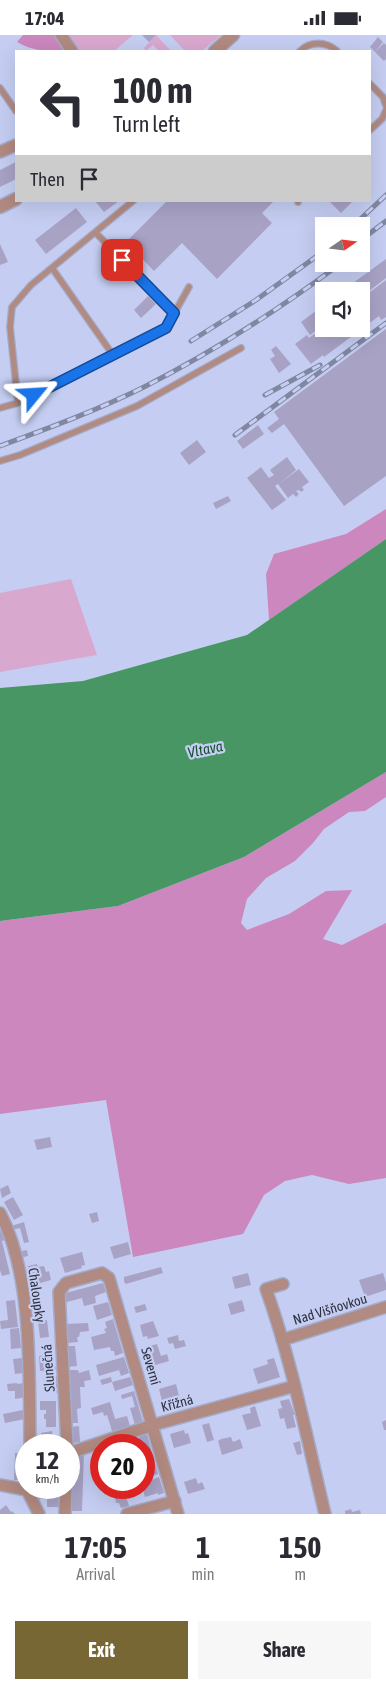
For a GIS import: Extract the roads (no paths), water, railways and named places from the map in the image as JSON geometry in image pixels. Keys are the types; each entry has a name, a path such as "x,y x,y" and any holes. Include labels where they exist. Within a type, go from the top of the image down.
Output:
{"street":[{"path":"61,35 71,50"},
{"path":"216,50 233,35"},
{"path":"0,152 15,145"},
{"path":"0,207 15,200"},
{"name":"Chaloupky","path":"0,1213 14,1249 24,1296 29,1362 30,1434"},
{"name":"Severní","path":"60,1289 66,1283 102,1273 110,1278 178,1514"},
{"path":"282,1284 266,1289 295,1386 325,1514"},
{"name":"Slunečná","path":"60,1289 58,1298 67,1434"},
{"name":"Nad Višňovkou","path":"282,1340 386,1307"},
{"name":"Křížná","path":"80,1449 153,1425 295,1386"},
{"path":"0,1485 15,1487"},
{"path":"32,1499 39,1514"},
{"path":"65,1514 66,1499"},
{"path":"127,1514 175,1501"}],"lane":[{"path":"301,50 306,46 316,43 333,47 336,50"},
{"path":"371,85 383,97 386,108 382,119 371,129"},
{"path":"0,88 15,110"},
{"path":"18,403 10,327 12,307 32,285 132,202"},
{"path":"96,233 174,313"},
{"path":"52,268 113,355"},
{"path":"0,408 18,403 166,328 189,287"},
{"path":"0,461 20,455 137,406 241,348"}],"water":[{"name":"Vltava","path":"386,539 386,772 244,857 118,906 0,921 0,688 83,681 247,635"}],"railway":[{"path":"363,217 386,195"},
{"path":"370,233 386,221"},
{"path":"191,341 256,300 315,257"},
{"path":"0,446 91,411 170,374 245,330 328,273"},
{"path":"235,435 386,323"},
{"path":"265,395 320,365"}]}
